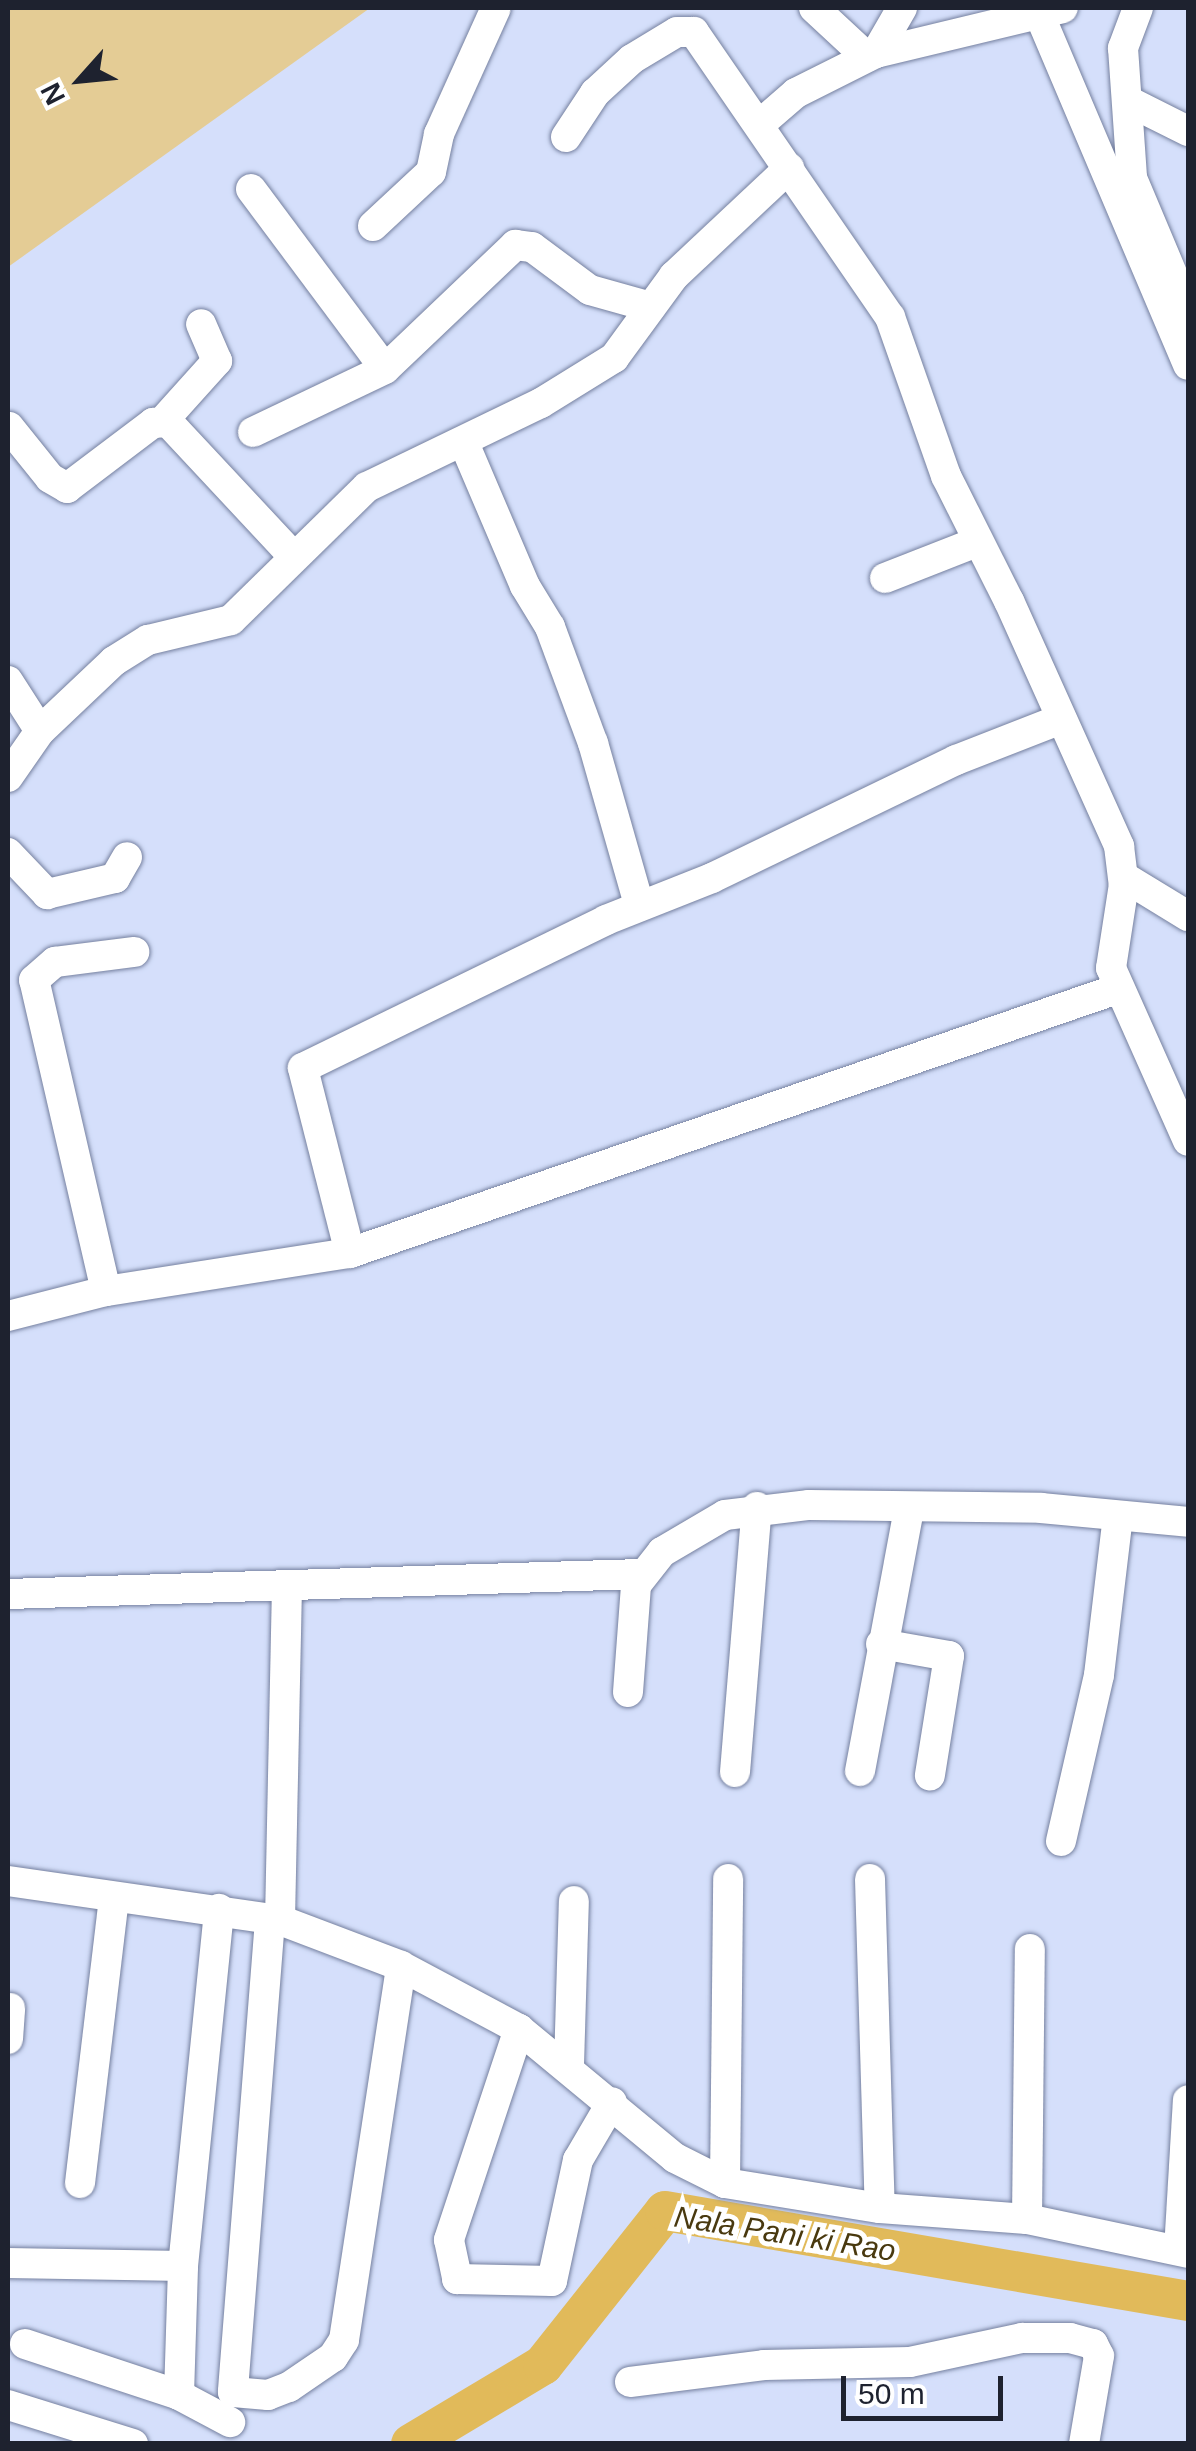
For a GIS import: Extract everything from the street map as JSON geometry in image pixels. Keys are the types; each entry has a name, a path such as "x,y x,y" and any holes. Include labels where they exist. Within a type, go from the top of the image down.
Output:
{"street":[{"path":"372,226 431,172 438,134 496,8"},
{"path":"814,8 871,55"},
{"path":"871,55 902,8"},
{"path":"1138,8 1123,48 1130,102 1132,178 1188,311"},
{"path":"760,125 796,93 871,55 1051,12 1188,365"},
{"path":"566,138 596,93 632,59 702,20 760,125 890,317 946,476 1103,807 1124,877 1110,952 1117,989 1188,1141"},
{"path":"1130,102 1188,131"},
{"path":"8,777 40,731 82,686 136,646 231,620 367,488 464,443 614,358 674,276 789,168"},
{"path":"251,190 385,369"},
{"path":"252,432 385,369 500,254 522,244 590,290 651,307"},
{"path":"10,427 50,478 68,488 163,421 217,361 201,324"},
{"path":"163,421 293,556"},
{"path":"464,443 525,586 550,628 592,744 639,906"},
{"path":"885,578 977,542"},
{"path":"8,681 40,731"},
{"path":"350,1254 303,1068 639,906 712,878 956,760 1061,720"},
{"path":"8,853 47,894 115,878 127,857"},
{"path":"1124,877 1188,916"},
{"path":"106,1292 34,980 56,962 134,952"},
{"path":"8,1316 106,1292 350,1254 1117,989"},
{"path":"735,1772 757,1506"},
{"path":"628,1692 632,1597 642,1574 696,1530 757,1506 1041,1508 1188,1522"},
{"path":"860,1770 880,1644 909,1510"},
{"path":"1061,1840 1100,1674 1118,1516"},
{"path":"8,1594 642,1574"},
{"path":"230,2422 275,1920 288,1585"},
{"path":"880,1644 949,1656 930,1775"},
{"path":"725,2183 728,1879"},
{"path":"870,1879 880,2208"},
{"path":"8,1881 219,1908 275,1920 401,1966 519,2029 569,2065 675,2158 725,2183 880,2208 1027,2220 1184,2251 1188,2100"},
{"path":"80,2183 114,1897"},
{"path":"569,2065 574,1901"},
{"path":"179,2395 183,2266 219,1908"},
{"path":"1027,2220 1030,1948"},
{"path":"230,2422 333,2356 344,2340 401,1966"},
{"path":"8,2039 10,2008"},
{"path":"519,2029 449,2240 458,2279 552,2281 578,2160 612,2102"},
{"path":"8,2263 183,2266"},
{"path":"630,2382 780,2364 910,2362 1022,2338 1070,2338 1094,2344 1099,2356 1084,2444"},
{"path":"25,2344 179,2395 230,2422"},
{"path":"8,2405 133,2444"}],"shaded area":[{"path":"8,8 370,8 8,267"}],"waterway":[{"name":"Nala Pani ki Rao","path":"411,2444 543,2365 665,2211 1188,2301"}]}
